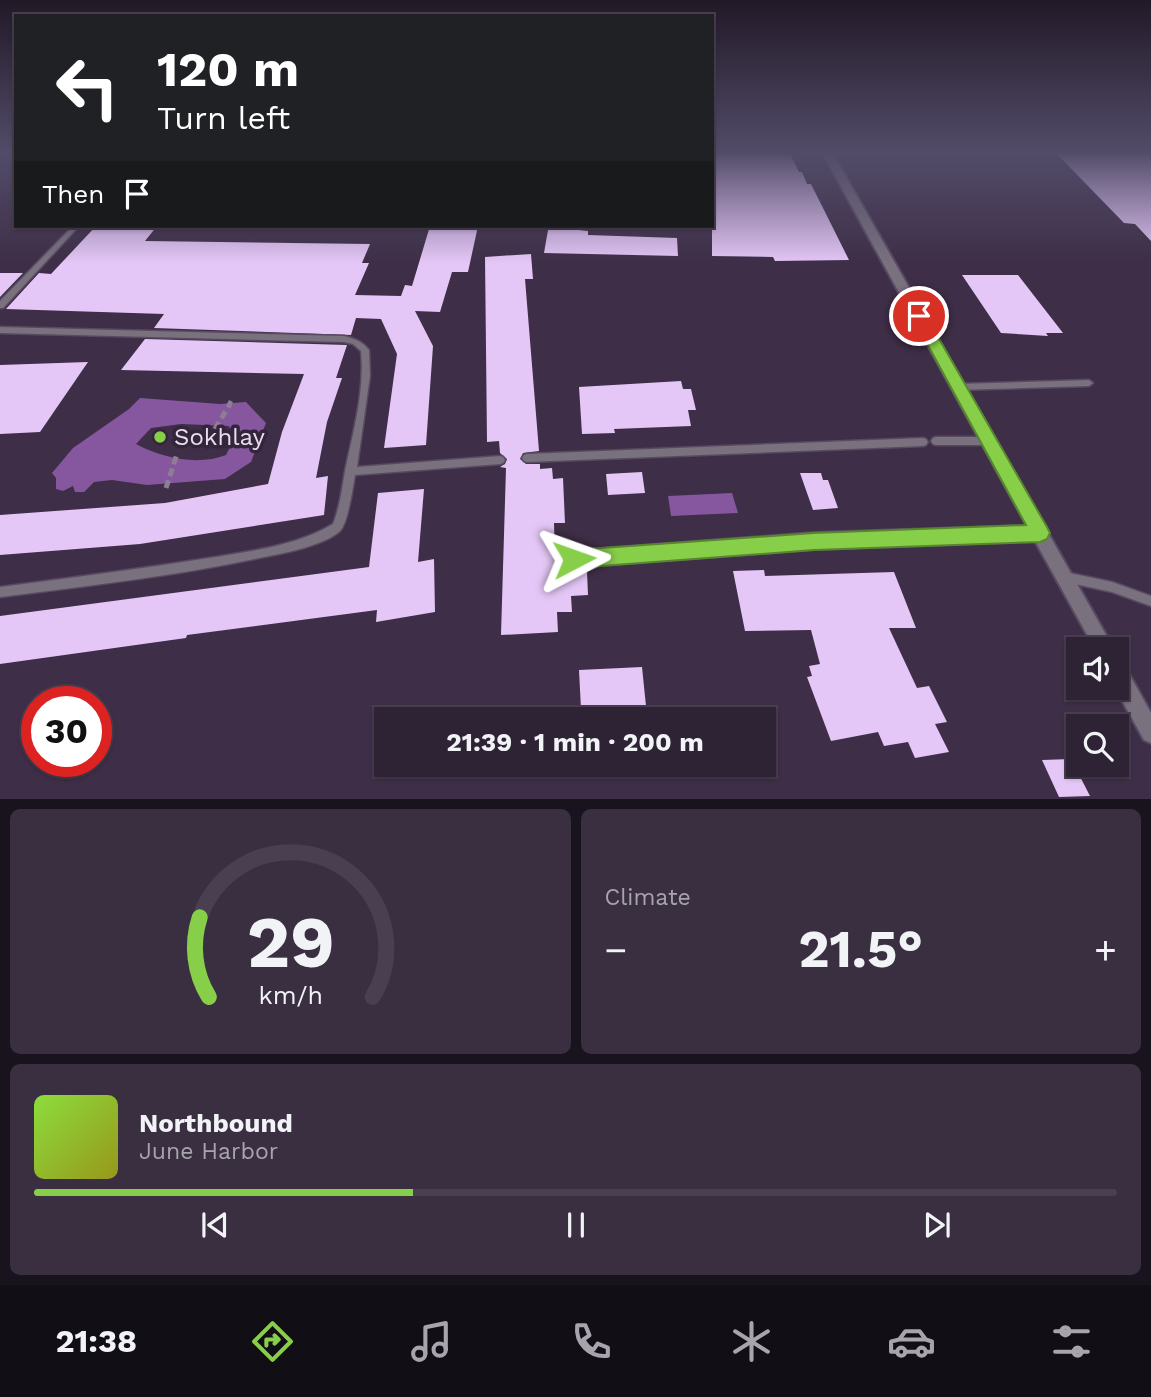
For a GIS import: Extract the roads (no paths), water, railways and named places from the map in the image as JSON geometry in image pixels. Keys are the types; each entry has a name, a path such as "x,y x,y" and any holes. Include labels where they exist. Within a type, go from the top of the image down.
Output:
{"street":[{"path":"848,189 1098,637"},
{"path":"574,559 814,541 1040,533"},
{"path":"1129,693 1151,733"}],"lane":[{"path":"0,306 74,228"},
{"path":"0,330 344,339 356,342 365,350 367,375 337,527 324,537 261,554 0,592"},
{"path":"958,387 1089,383"},
{"path":"936,441 988,441"},
{"path":"527,458 923,442"},
{"path":"350,471 500,460"},
{"path":"1065,577 1112,587 1151,601"}],"place":[{"name":"Sokhlay","path":"160,437"}]}
